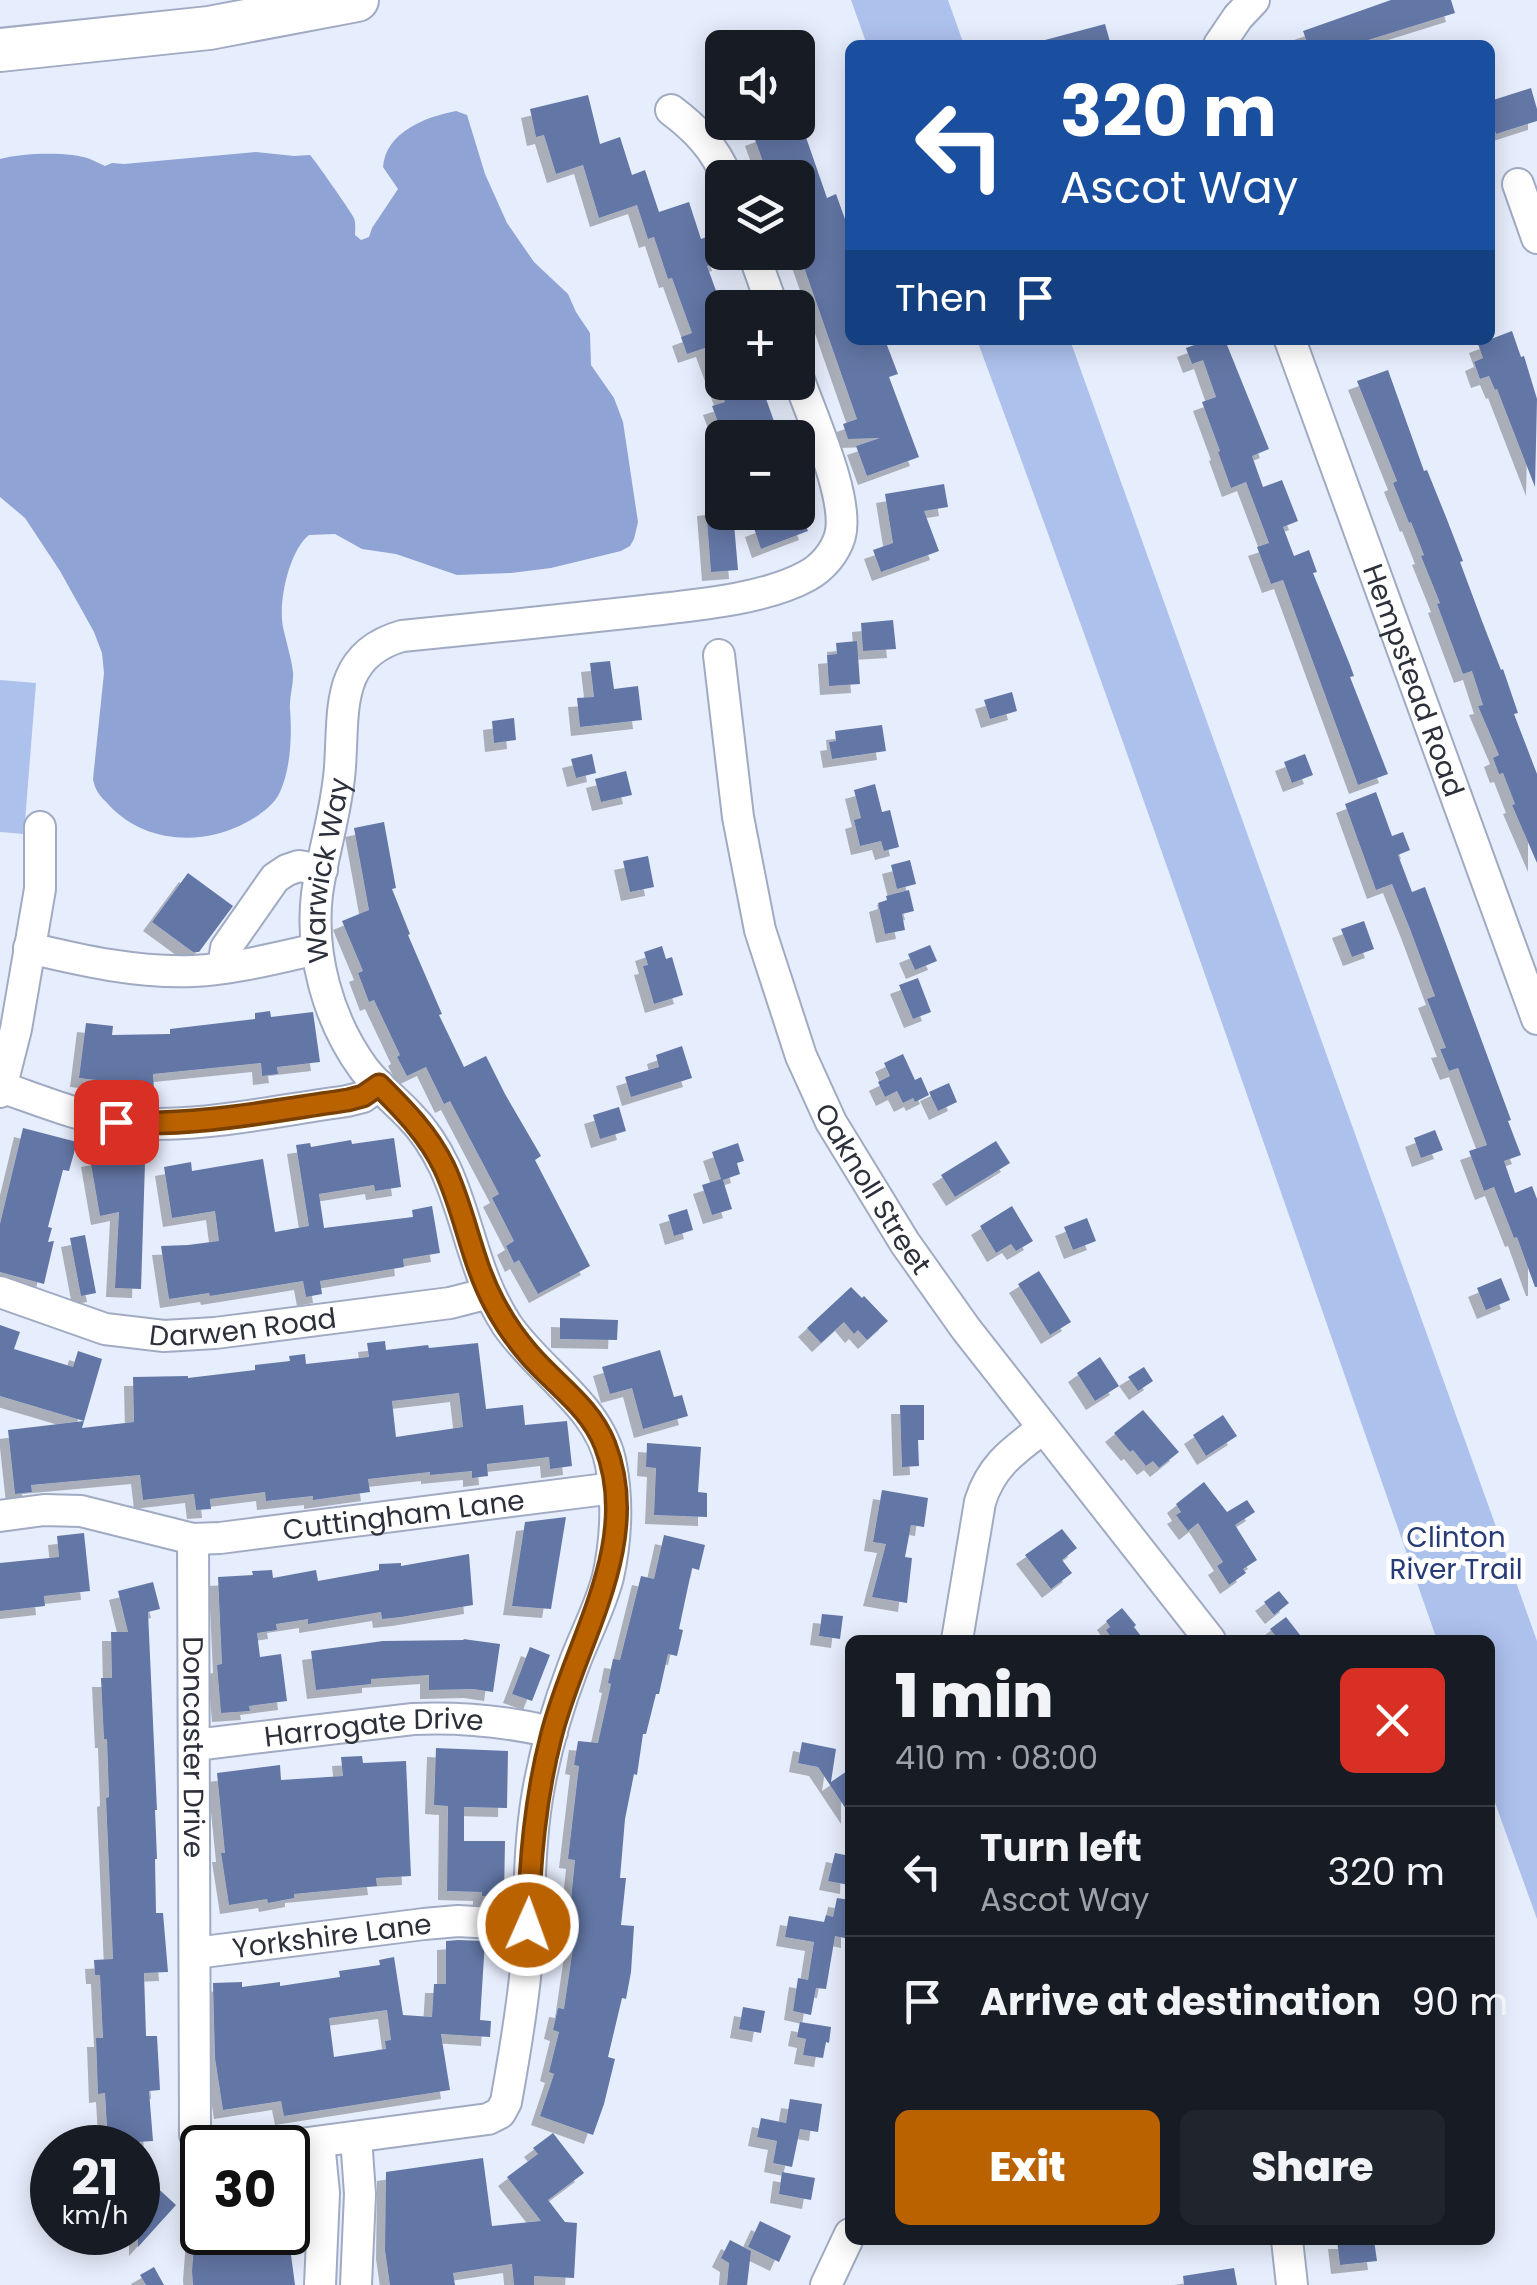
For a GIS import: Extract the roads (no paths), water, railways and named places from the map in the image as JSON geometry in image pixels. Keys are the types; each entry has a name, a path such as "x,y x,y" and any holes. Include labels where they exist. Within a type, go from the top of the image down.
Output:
{"highway":[{"path":"0,50 209,28 357,0"}],"street":[{"path":"1223,40 1254,0"},
{"path":"672,110 696,129 719,160"},
{"path":"1515,185 1537,238"},
{"name":"Hempstead Road","path":"1292,345 1537,1019"},
{"name":"Warwick Way","path":"319,2142 488,2119 500,2113 506,2102 518,2034 535,1814 552,1732 607,1578 616,1526 610,1459 593,1421 528,1353 500,1314 477,1266 446,1170 412,1118 366,1072 330,1003 317,949 316,922 338,782 343,696 356,665 386,640 708,603 778,588 810,575 824,565 840,538 843,517 806,400"},
{"name":"Oaknoll Street","path":"718,655 750,887 769,964 808,1072 831,1122 905,1243 966,1329 1206,1635"},
{"path":"40,828 40,889 16,1029 1,1090 116,1122 171,1123 348,1100 379,1085"},
{"path":"223,968 226,948 274,878 299,866 322,870"},
{"path":"29,948 134,969 195,971 317,949"},
{"name":"Darwen Road","path":"0,1292 105,1329 164,1336 450,1303 489,1293"},
{"path":"959,1635 986,1482 993,1470 1042,1429"},
{"name":"Cuttingham Lane","path":"194,1539 614,1488"},
{"path":"0,1516 44,1510 81,1511 194,1539"},
{"name":"Doncaster Drive","path":"194,1539 195,2125"},
{"name":"Harrogate Drive","path":"195,1745 413,1719 470,1718 552,1732"},
{"name":"Yorkshire Lane","path":"195,1953 458,1921 528,1925"},
{"path":"356,2137 360,2194 356,2285"},
{"path":"310,2143 319,2142 324,2193 320,2285"},
{"path":"826,2285 845,2245"},
{"path":"1288,2245 1292,2285"}],"park label":[{"name":"Clinton River Trail","path":"1456,1553"}]}
